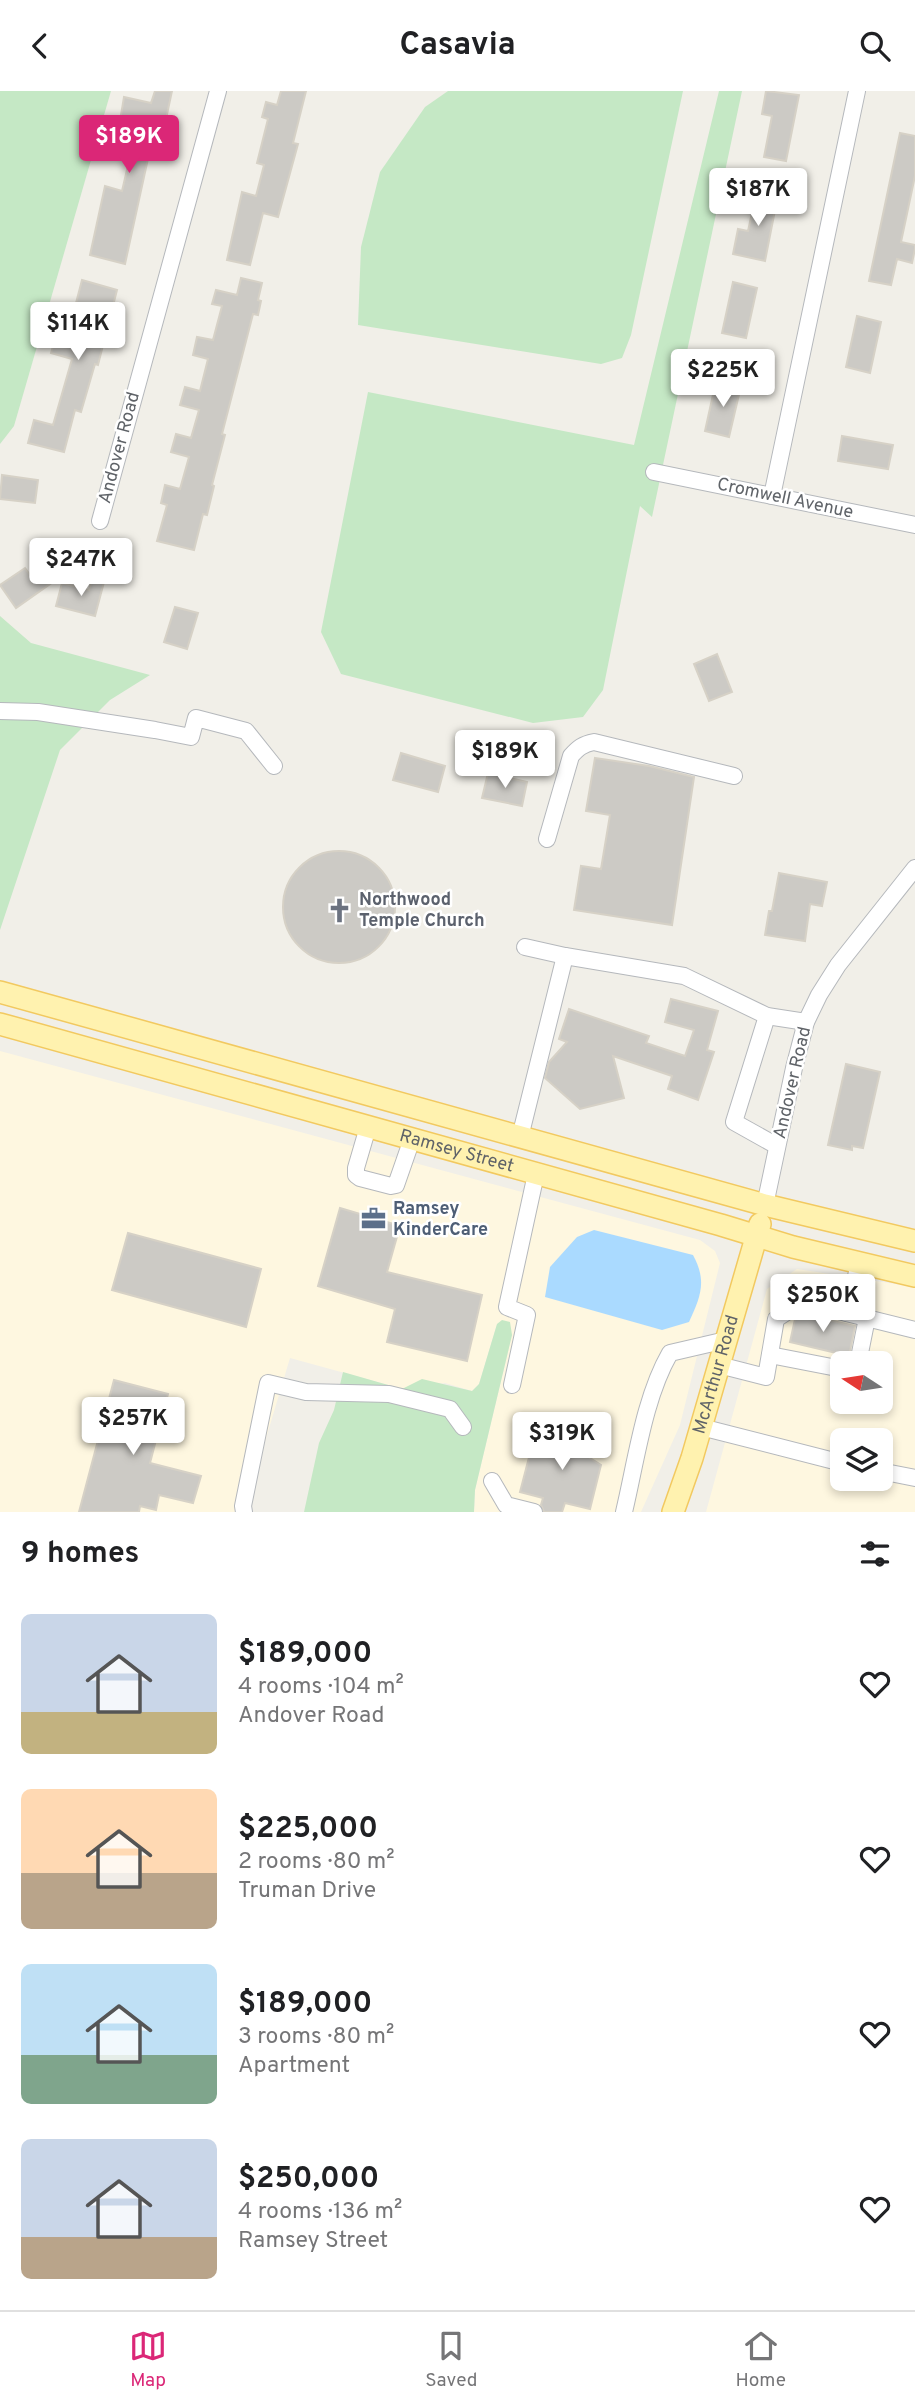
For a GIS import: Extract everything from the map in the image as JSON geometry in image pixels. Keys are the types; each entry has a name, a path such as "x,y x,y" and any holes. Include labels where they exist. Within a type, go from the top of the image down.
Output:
{"main road":[{"name":"Ramsey Street","path":"0,992 765,1205 915,1241"},
{"name":"Ramsey Street","path":"0,1024 757,1236 915,1276"},
{"name":"McArthur Road","path":"673,1512 701,1427 765,1205"}],"street":[{"name":"Andover Road","path":"100,521 218,91"},
{"path":"772,496 857,91"},
{"name":"Cromwell Avenue","path":"654,472 915,526"},
{"path":"0,711 38,712 191,737 197,718 246,731 274,766"},
{"path":"547,839 571,756 578,747 586,743 594,742 734,776"},
{"name":"Andover Road","path":"765,1205 806,1022 838,965 915,867"},
{"path":"525,947 684,976 767,1016 806,1022"},
{"path":"520,1137 565,956"},
{"path":"767,1016 734,1122 777,1146"},
{"path":"368,1127 356,1168 356,1175 360,1178 396,1185 412,1139"},
{"path":"512,1385 527,1315 507,1307 536,1174"},
{"path":"847,1313 859,1263"},
{"path":"719,1365 766,1377 776,1319 802,1302 915,1330"},
{"path":"860,1351 867,1318"},
{"path":"624,1512 650,1406 670,1353 726,1340"},
{"path":"770,1355 830,1367"},
{"path":"244,1512 268,1383 306,1392 389,1394 450,1409 463,1427"},
{"path":"701,1427 830,1460"},
{"path":"893,1474 915,1478"},
{"path":"492,1481 506,1505 534,1512"}],"shaded area":[{"path":"0,1051 700,1240 715,1251 720,1263 680,1425 641,1512 474,1512 475,1490 512,1335 497,1324 479,1384 472,1391 445,1383 403,1389 290,1358 244,1512 0,1512"},
{"path":"797,1269 915,1287 915,1512 706,1512 767,1289"}],"green space":[{"path":"0,91 111,91 14,426 0,444"},
{"path":"448,91 683,91 631,335 622,358 601,364 358,325 361,247 380,172 425,107"},
{"path":"719,91 742,91 652,517 640,506 603,690 583,717 533,723 341,674 321,632 368,392 634,445"},
{"path":"0,616 31,643 150,675 110,700 60,750 0,930"},
{"path":"502,1320 510,1322 512,1335 475,1490 474,1512 304,1512 319,1443 334,1410 343,1372 402,1389 422,1379 472,1391 479,1384 497,1324"}],"water":[{"path":"594,1230 693,1255 700,1273 701,1289 689,1322 662,1330 545,1297 550,1267 577,1237"}],"building":[{"path":"155,91 172,91 163,133 154,131 125,264 90,255 105,186 122,191 129,161 114,157 124,97 151,103"},
{"path":"281,91 306,91 293,143 298,144 278,217 263,213 250,265 227,260 242,192 256,196 264,165 257,163 268,119 262,117 266,102 277,105"},
{"path":"766,91 799,95 786,161 764,157 772,116 762,114"},
{"path":"900,133 915,136 915,176 901,242 915,245 915,249 912,263 897,259 891,285 869,281"},
{"path":"757,190 778,195 765,261 733,254 738,229 748,231"},
{"path":"241,278 262,283 258,300 261,301 258,315 253,314 222,434 225,435 207,515 203,514 194,550 157,541 167,505 161,503 165,485 180,489 189,457 171,452 176,434 191,438 199,410 180,405 185,387 200,391 208,359 193,355 197,337 213,340 222,306 212,304 216,290 237,295"},
{"path":"82,280 117,290 98,365 95,364 81,412 75,410 64,452 28,443 34,420 53,425 72,359 51,353 56,335 71,339 80,304 76,303"},
{"path":"733,282 757,288 746,338 722,333"},
{"path":"857,316 881,322 870,373 846,367"},
{"path":"716,381 741,386 729,437 705,431"},
{"path":"842,436 893,445 888,469 838,461"},
{"path":"2,475 38,480 35,503 0,499"},
{"path":"25,568 34,580 46,571 53,582 16,608 0,585"},
{"path":"92,579 104,582 95,616 56,606 62,583 89,590"},
{"path":"175,607 198,613 187,649 164,642"},
{"path":"717,654 732,692 709,701 694,664"},
{"path":"401,753 445,766 438,792 393,780"},
{"path":"595,758 649,766 694,777 672,925 574,910 581,866 601,869 610,815 586,811"},
{"path":"488,773 527,782 522,806 482,798"},
{"name":"Northwood Temple Church","path":"339,851 361,855 379,867 391,885 395,907 391,929 379,947 361,959 339,963 317,959 299,947 287,929 283,907 287,885 299,867 317,855"},
{"path":"779,873 827,882 822,906 810,904 805,941 765,935"},
{"path":"671,999 718,1011 707,1050 714,1052 698,1100 668,1089 672,1076 613,1056 624,1098 580,1109 545,1078 549,1062 567,1042 559,1039 569,1009 649,1036 646,1043 685,1056 694,1030 665,1022"},
{"path":"846,1064 880,1072 863,1148 852,1146 852,1150 828,1145"},
{"path":"340,1208 400,1226 387,1272 482,1295 467,1361 387,1342 395,1309 318,1286"},
{"path":"128,1233 261,1269 246,1327 112,1290"},
{"path":"803,1314 855,1326 850,1351 830,1351 790,1342 795,1319"},
{"path":"114,1380 168,1394 150,1463 201,1476 193,1503 159,1495 156,1510 140,1506 139,1512 79,1512"},
{"path":"548,1430 594,1441 590,1458 601,1465 590,1509 565,1503 562,1512 544,1512 541,1505 543,1498 520,1492 533,1442 544,1445"}],"place":[{"name":"Northwood Temple Church","path":"339,910"},
{"name":"Ramsey KinderCare","path":"373,1219"}]}
